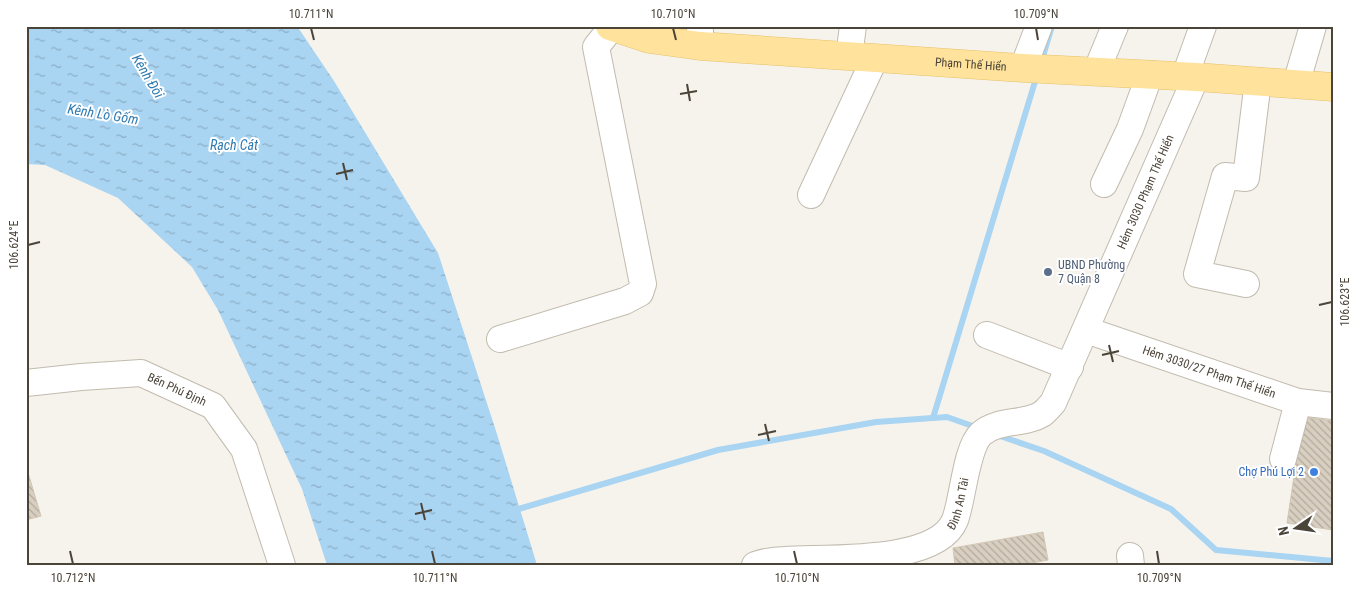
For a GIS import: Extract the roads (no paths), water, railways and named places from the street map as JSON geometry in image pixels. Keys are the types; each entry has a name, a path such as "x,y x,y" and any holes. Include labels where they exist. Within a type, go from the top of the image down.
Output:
{"main road":[{"name":"Phạm Thế Hiển","path":"611,27 649,39 700,36 862,57 1059,70 1190,76 1333,87"}],"street":[{"path":"812,195 862,57 853,26"},
{"path":"1026,68 1039,26"},
{"path":"1096,72 1115,26"},
{"name":"Hẻm 3030 Phạm Thế Hiển","path":"1042,413 1053,403 1086,330 1190,76 1203,26"},
{"path":"1296,84 1313,26"},
{"path":"500,339 625,301 640,292 642,284 596,47 611,27"},
{"path":"1104,184 1130,129 1150,74"},
{"path":"1246,284 1197,274 1225,176 1246,178 1258,81"},
{"name":"Hẻm 3030/27 Phạm Thế Hiển","path":"1086,330 1298,402 1333,406"},
{"path":"987,335 1070,367"},
{"name":"Bến Phú Định","path":"26,383 141,373 213,406 244,449 282,565"},
{"path":"1283,458 1298,402"},
{"name":"Đình An Tài","path":"755,565 784,560 872,557 891,560 936,541 948,532 955,520 973,449 981,434 994,426 1030,418 1042,413"}],"water":[{"name":"Rạch Cát","path":"26,26 297,26 334,81 438,253 537,565 327,565 302,489 218,310 192,267 118,198 45,165 26,164"}],"waterway":[{"path":"1041,63 1052,26"},
{"path":"933,418 1037,75"},
{"path":"512,511 718,450 876,422 947,417 978,428"},
{"path":"997,435 1044,451 1171,509 1216,550 1333,561"}],"place":[{"name":"UBND Phường 7 Quận 8","path":"1048,272"},
{"name":"Chợ Phú Lợi 2","path":"1314,472"}],"water label":[{"name":"Kênh Đôi","path":"148,76"},
{"name":"Kênh Lò Gốm","path":"103,114"}]}
